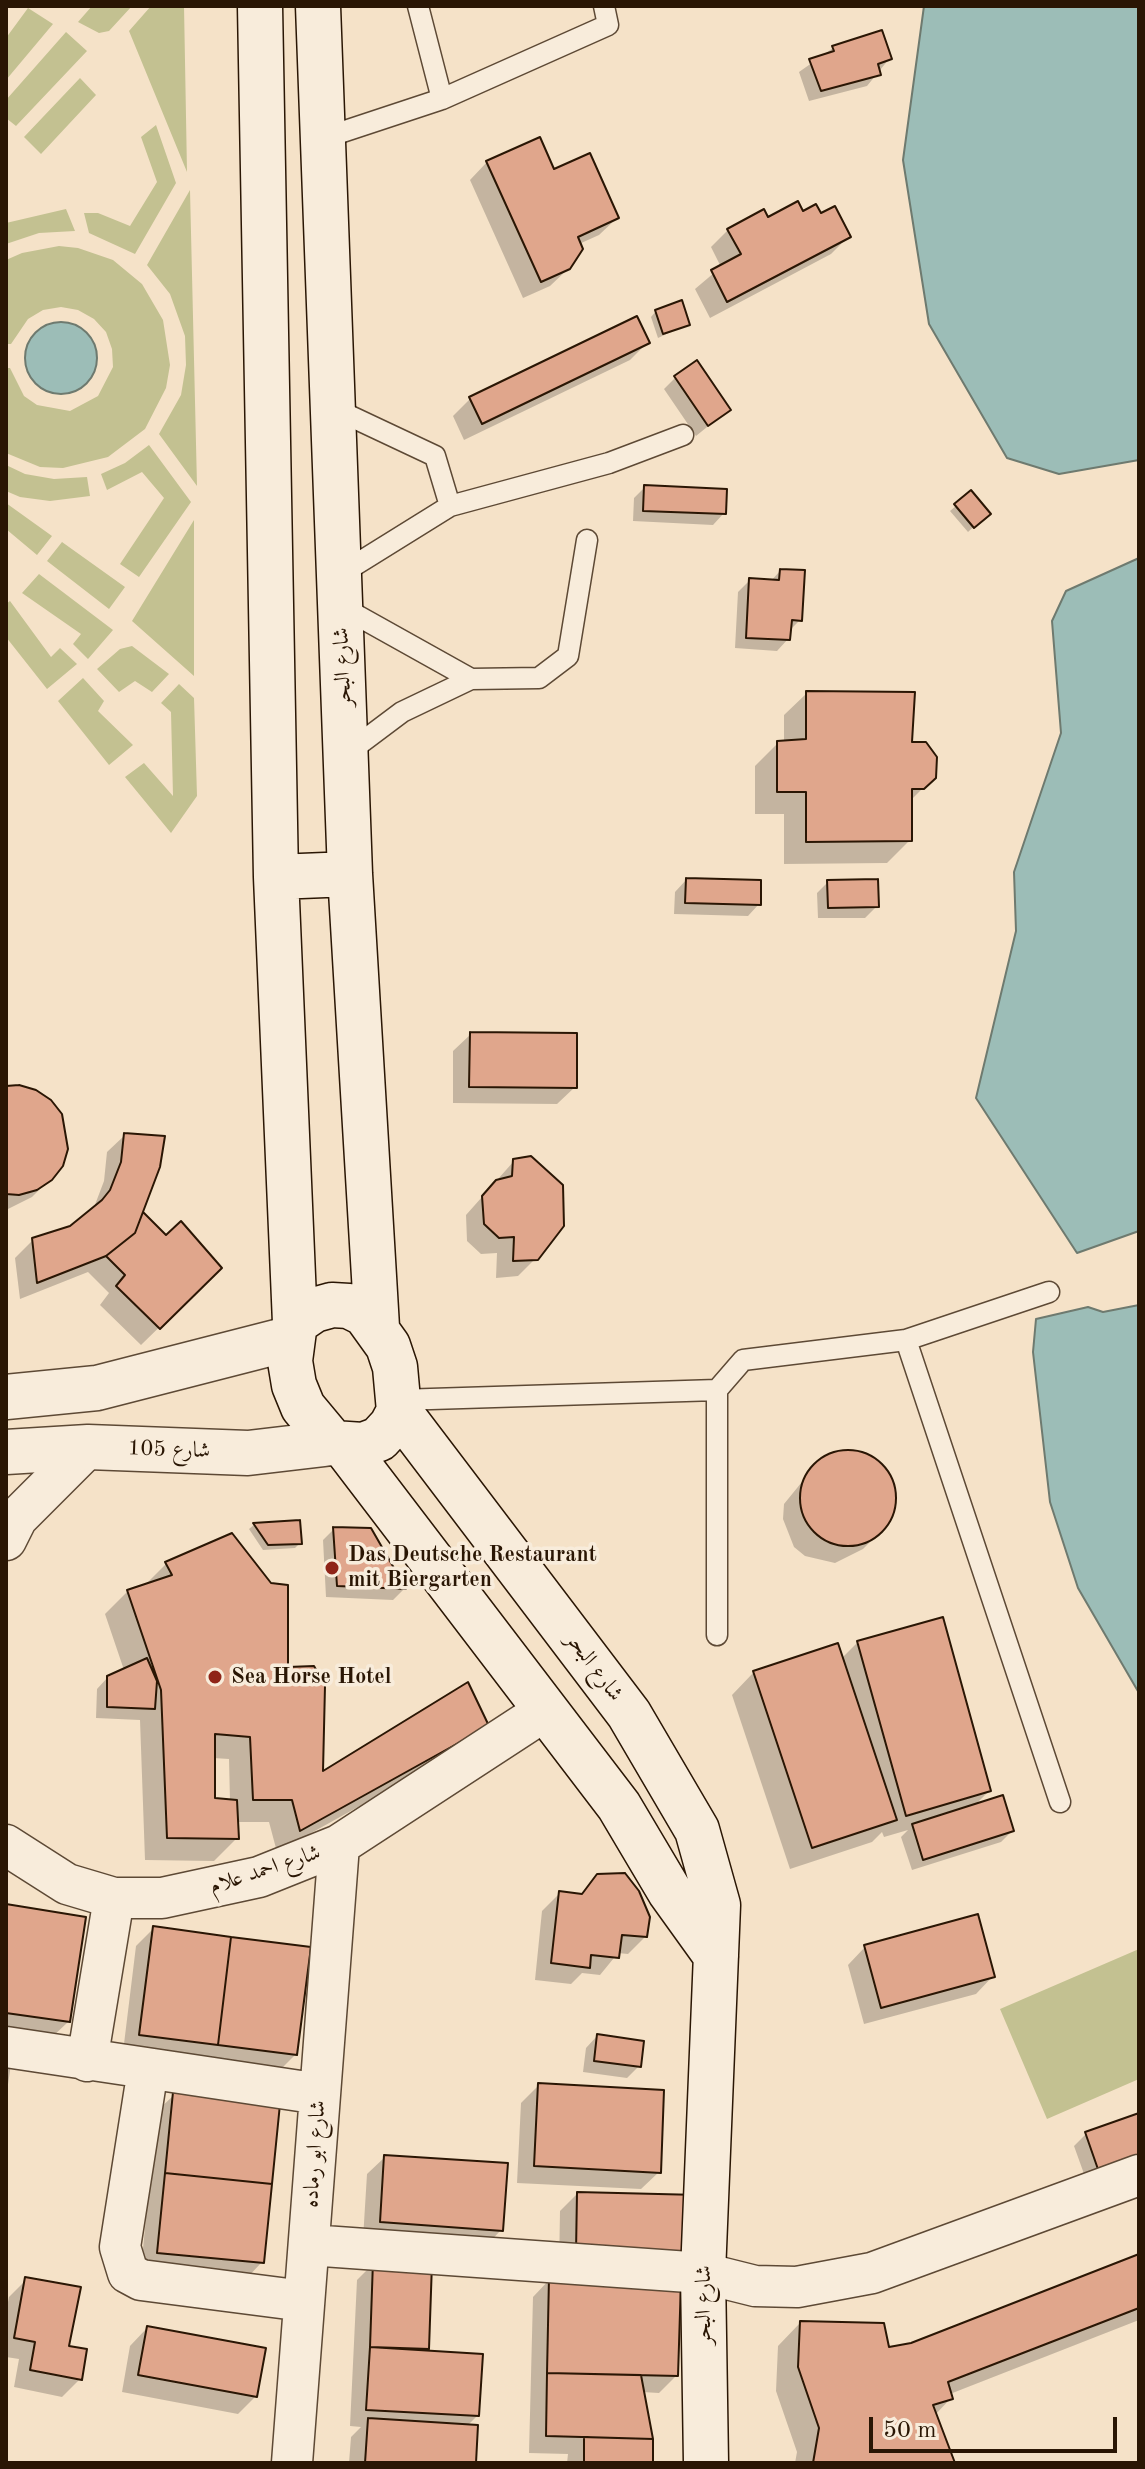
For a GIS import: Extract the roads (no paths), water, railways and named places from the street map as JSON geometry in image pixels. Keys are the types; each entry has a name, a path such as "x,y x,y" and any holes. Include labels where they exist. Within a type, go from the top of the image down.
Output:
{"main road":[{"path":"260,6 276,877 293,1330 290,1361 298,1396 316,1427 339,1445 619,1806 670,1892 716,1956"},
{"name":"شارع البحر","path":"318,6 350,874 377,1327"},
{"path":"262,71 318,60"},
{"path":"276,877 350,874"},
{"path":"6,1397 97,1388 293,1330 314,1310 332,1305 357,1310 377,1327 395,1367 399,1405 391,1426 379,1439 339,1445"},
{"name":"شارع البحر","path":"399,1405 629,1714 697,1830 718,1905 703,2273 706,2463"},
{"name":"شارع 105","path":"6,1452 88,1447 248,1453 339,1445"}],"street":[{"path":"6,1540 17,1518 88,1447"},
{"name":"شارع احمد علام","path":"6,1845 67,1884 114,1898 162,1898 210,1889 302,1862 339,1845 546,1710"},
{"name":"شارع ابو رماده","path":"292,2463 339,1845"},
{"path":"87,2061 114,1898"},
{"path":"6,2047 320,2094"},
{"path":"148,2069 120,2247 128,2273 141,2280 304,2301"},
{"path":"309,2245 703,2273 755,2286 797,2287 859,2276 1139,2175"}],"lane":[{"path":"418,6 442,99"},
{"path":"321,139 442,99 608,25 604,6"},
{"path":"333,408 435,456 450,506"},
{"path":"471,679 340,591 450,506 609,463 683,435"},
{"path":"346,754 402,712 471,679 539,678 568,656 587,540"},
{"path":"717,1635 717,1390 743,1360 906,1340 1049,1292"},
{"path":"906,1340 1060,1802"},
{"path":"399,1405 717,1390"}],"water":[{"path":"924,6 1139,6 1139,460 1059,474 1007,458 929,324 903,160"},
{"path":"61,322 81,328 91,338 97,358 91,378 81,388 61,394 41,388 31,378 25,358 31,338 41,328"},
{"path":"1139,558 1139,1231 1077,1253 976,1098 1016,931 1014,872 1061,733 1052,621 1066,591"},
{"path":"1139,1305 1139,1693 1078,1588 1050,1502 1033,1352 1036,1319 1088,1307 1103,1312"}],"place":[{"name":"Das Deutsche Restaurant mit Biergarten","path":"332,1568"},
{"name":"Sea Horse Hotel","path":"215,1677"}]}
